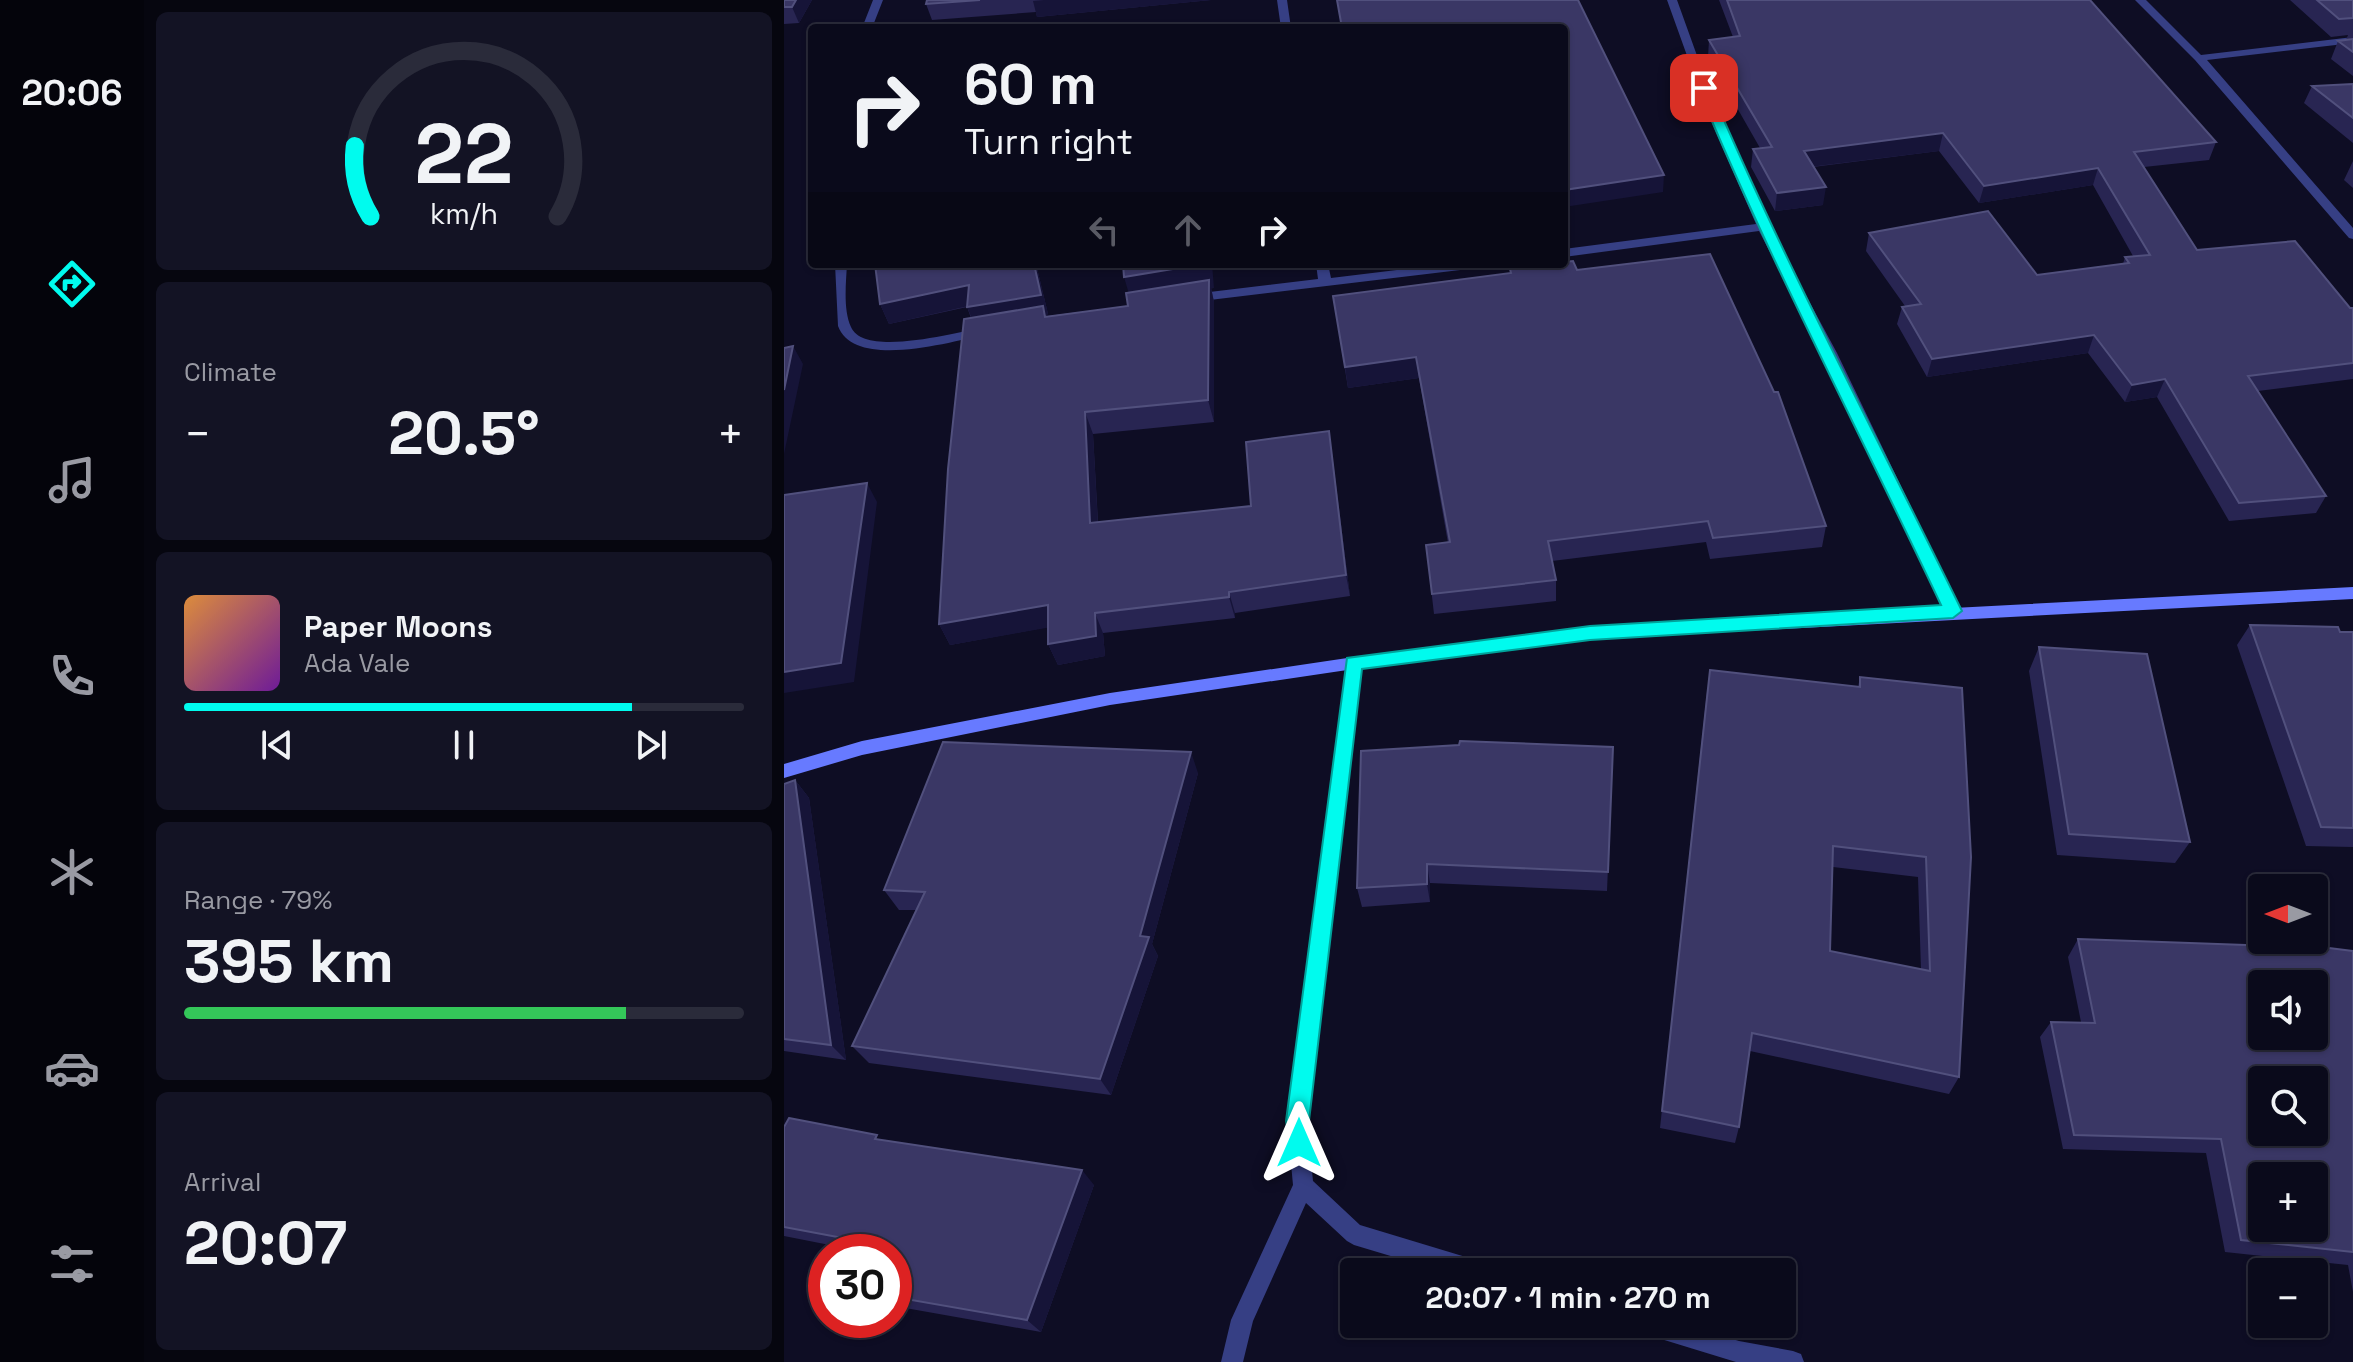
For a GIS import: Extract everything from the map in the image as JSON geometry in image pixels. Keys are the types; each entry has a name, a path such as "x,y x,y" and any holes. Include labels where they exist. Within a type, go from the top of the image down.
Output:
{"street":[{"path":"869,24 878,0"},
{"path":"1282,0 1285,24"},
{"path":"1672,0 1713,114 1763,227 1830,353 1953,611"},
{"path":"2140,0 2199,58 2353,235"},
{"path":"2199,58 2353,40"},
{"path":"1568,252 1763,227"},
{"path":"841,268 845,331 856,343 878,349 996,329"},
{"path":"1323,268 1325,281"},
{"path":"1174,301 1441,268"},
{"path":"784,771 862,748 1110,699 1354,663 1590,633 1953,611 2353,593"},
{"path":"1232,1362 1242,1320 1303,1186 1297,1121 1354,663"},
{"path":"1303,1186 1354,1234 1433,1258"},
{"path":"1694,1338 1739,1352 1793,1362"}],"building":[{"path":"784,0 796,0 792,7 784,7"},
{"path":"927,0 980,0 926,4"},
{"path":"1337,0 1578,0 1664,175 1568,189 1568,24 1341,24"},
{"path":"1727,0 2090,0 2216,142 2134,152 2197,250 2295,241 2353,308 2353,363 2248,376 2326,496 2239,503 2165,379 2132,385 2094,335 1932,359 1902,307 1921,304 1869,233 1988,211 2037,275 2129,263 2125,257 2150,255 2098,168 1984,186 1943,133 1804,151 1826,187 1777,193 1753,149 1772,147 1709,40 1740,36"},
{"path":"2317,0 2353,0 2353,18 2339,19"},
{"path":"2353,39 2353,52 2338,41"},
{"path":"2353,84 2353,118 2312,86"},
{"path":"1710,254 1774,392 1778,392 1826,526 1713,538 1708,521 1548,541 1556,580 1432,594 1426,545 1450,542 1416,357 1345,367 1333,296 1511,273 1510,269 1518,268 1568,268 1568,262 1573,261 1577,270"},
{"path":"876,268 1035,268 1041,295 967,307 969,285 880,304"},
{"path":"1123,268 1179,268 1124,277"},
{"path":"1209,280 1208,400 1085,412 1090,523 1251,506 1246,442 1329,431 1346,575 1229,592 1229,597 1095,613 1096,636 1048,644 1048,605 939,624 948,469 964,319 1043,306 1045,317 1128,306 1126,293"},
{"path":"793,346 784,390 784,348"},
{"path":"867,483 841,663 784,672 784,495"},
{"path":"2250,625 2338,627 2340,632 2353,632 2353,828 2321,827"},
{"path":"2039,647 2147,654 2190,842 2069,834"},
{"path":"1710,670 1860,687 1860,677 1962,688 1971,857 1959,1077 1752,1033 1739,1127 1662,1111","holes":["1833,846 1926,857 1930,971 1830,951"]},
{"path":"1460,741 1613,747 1608,872 1427,864 1427,884 1357,888 1361,751 1459,745"},
{"path":"943,742 1191,752 1140,936 1149,937 1100,1079 852,1046 925,892 884,890"},
{"path":"795,780 831,1045 784,1039 784,784"},
{"path":"2078,939 2248,945 2248,954 2328,954 2328,948 2353,951 2353,1252 2260,1242 2328,1242 2328,1162 2248,1162 2248,1241 2241,1240 2221,1139 2074,1135 2051,1022 2095,1023"},
{"path":"789,1118 877,1135 875,1139 1082,1170 1027,1320 912,1300 912,1234 822,1234 784,1227 784,1127"}],"route":[{"path":"1299,1143 1297,1121 1354,663 1590,633 1953,611 1830,353 1763,227 1704,88"}]}
